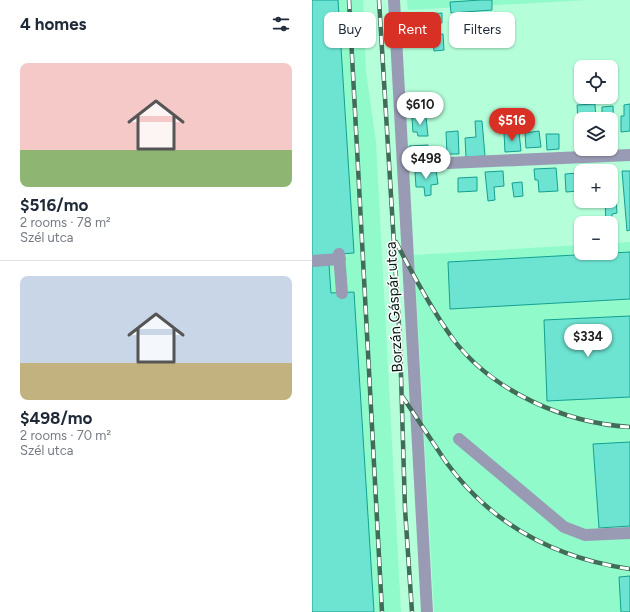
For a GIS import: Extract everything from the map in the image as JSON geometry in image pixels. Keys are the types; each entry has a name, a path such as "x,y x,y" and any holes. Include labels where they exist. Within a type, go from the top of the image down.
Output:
{"street":[{"name":"Borzán Gáspár utca","path":"394,0 426,612"},
{"path":"403,165 630,155"},
{"path":"312,261 339,257 342,293"},
{"path":"460,439 564,527 585,535 630,533"}],"shaded area":[{"path":"312,0 363,0 364,12 324,12 324,48 365,48 366,71 376,142 401,612 312,612"},
{"path":"407,0 587,0 408,10"},
{"path":"630,242 630,612 434,612 414,255 574,245 574,260 618,260 618,243"}],"building":[{"path":"312,0 338,0 339,12 324,12 324,48 341,48 354,253 312,256"},
{"path":"492,0 492,10 451,12 450,2"},
{"path":"441,13 442,13 441,23"},
{"path":"441,34 443,34 444,50 434,51 434,48 441,48"},
{"path":"428,103 429,115 415,116 413,104"},
{"path":"595,104 596,112 577,112 577,105"},
{"path":"630,104 630,131 621,132 621,116 624,116 624,105"},
{"path":"613,106 613,112 602,112 602,107"},
{"path":"426,117 428,136 418,136 417,132 413,132 412,118"},
{"path":"475,121 482,121 485,156 466,157 465,138 476,137"},
{"path":"458,131 459,154 447,154 446,132"},
{"path":"539,131 541,147 526,148 525,133"},
{"path":"519,132 521,151 505,152 504,133"},
{"path":"546,134 559,134 559,149 547,150"},
{"path":"428,145 429,159 410,160 409,146"},
{"path":"556,168 558,191 539,192 538,180 535,180 534,169"},
{"path":"436,170 438,184 431,185 431,195 425,196 424,187 416,187 415,172"},
{"path":"503,171 504,186 494,187 495,200 488,201 485,172"},
{"path":"622,171 630,171 630,230 627,231"},
{"path":"574,173 574,191 566,192 565,174"},
{"path":"477,177 477,191 458,192 458,178"},
{"path":"522,182 523,196 514,197 512,183"},
{"path":"605,208 617,208 617,213 612,214 612,216 606,216"},
{"path":"630,252 630,299 450,309 448,262 574,255 574,260 618,260 618,253"},
{"path":"329,265 331,293 354,292 374,612 312,612 312,266"},
{"path":"630,316 630,397 547,401 544,320"},
{"path":"630,442 630,526 599,528 593,444"},
{"path":"630,576 630,612 621,612 619,577"}],"railway":[{"path":"349,0 382,612"},
{"path":"379,0 400,342 405,509 412,612"},
{"path":"396,242 423,292 445,328 469,358 488,375 509,389 556,411 581,419 630,427"},
{"path":"402,396 446,462 464,484 483,503 504,520 527,535 551,547 602,564 630,569"}]}
